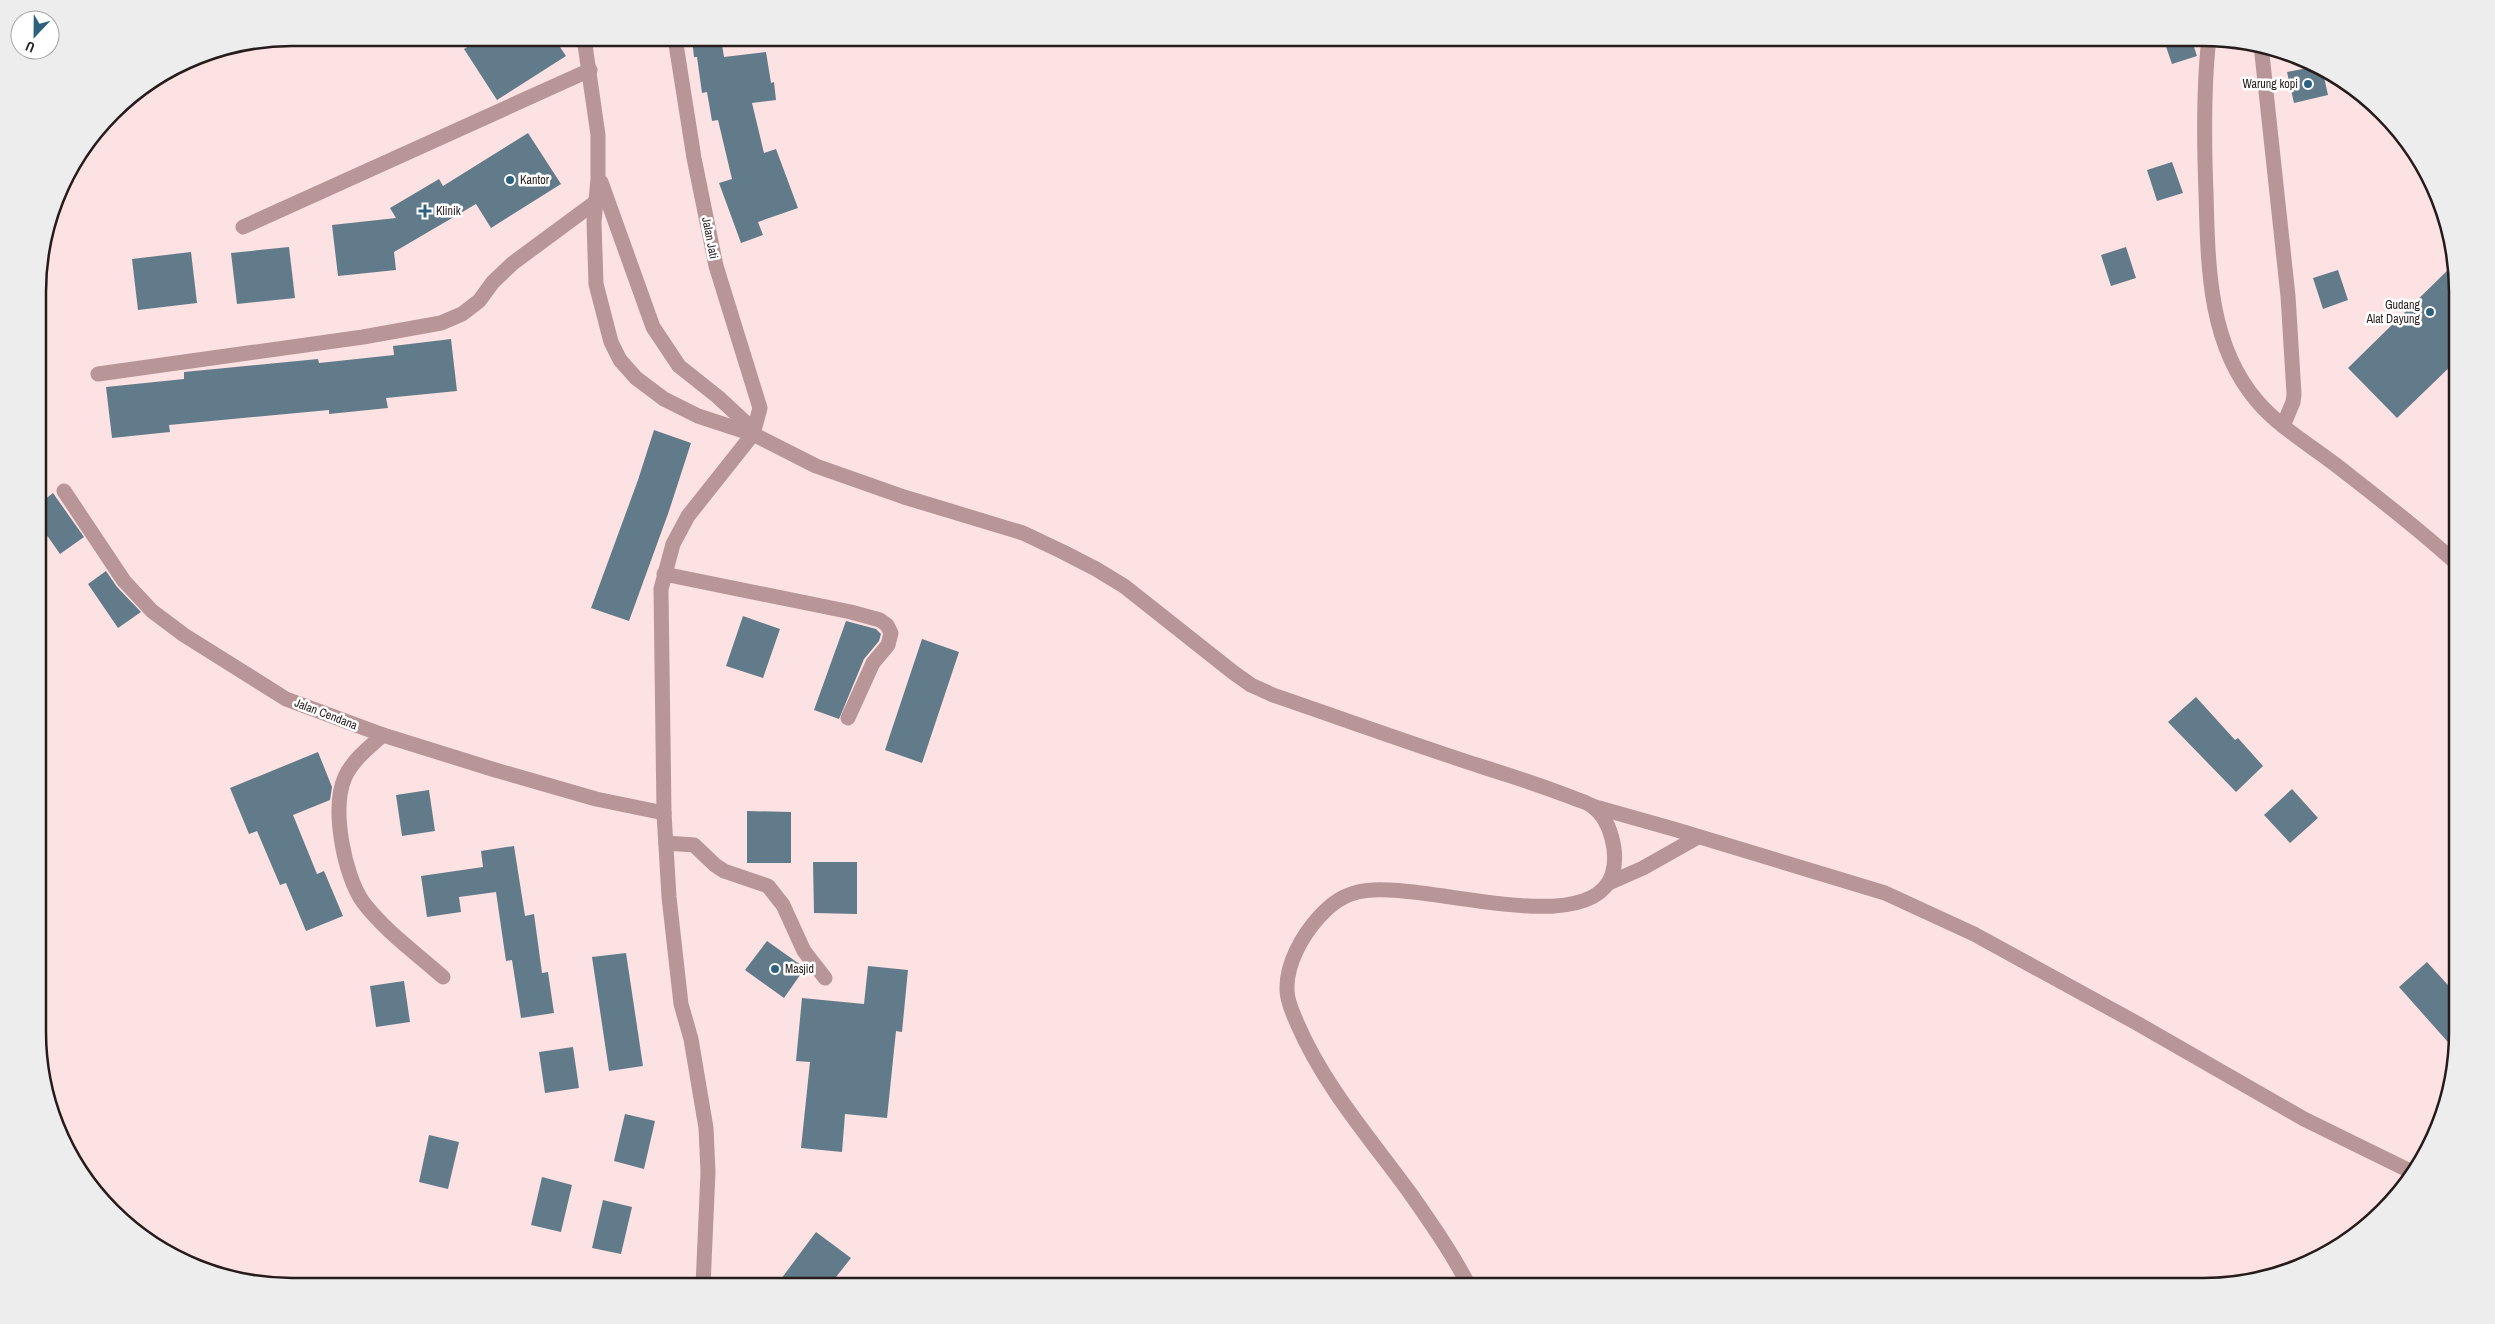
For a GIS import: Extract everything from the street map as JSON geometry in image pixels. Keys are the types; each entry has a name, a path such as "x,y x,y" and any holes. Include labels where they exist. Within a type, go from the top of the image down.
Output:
{"street":[{"path":"586,46 598,135 597,200 594,222 596,284 609,335 620,360 636,378 664,399 698,416 753,434 816,466 904,497 1023,533 1063,552 1124,586 1234,673 1251,685 1273,695 1542,786 1592,806 1885,893 1918,907 2045,972 2304,1120 2406,1169"},
{"name":"Jalan Jati","path":"675,46 694,158 716,266 758,395 760,408 753,434"},
{"path":"2208,46 2206,70 2205,162 2207,253 2213,305 2228,354 2240,380 2259,403 2283,426 2420,531 2449,557"},
{"path":"2262,54 2288,296 2294,394 2293,402 2283,426"},
{"path":"244,227 590,70"},
{"path":"598,176 653,327 680,366 745,422 753,434"},
{"path":"98,374 363,337 441,324 462,314 479,301 493,282 513,263 597,200"},
{"path":"703,1278 708,1172 706,1128 691,1039 681,1004 674,956 664,813 660,629 661,589 673,544 688,516 753,434"},
{"name":"Jalan Cendana","path":"64,491 124,581 152,611 184,635 286,699 383,735 596,799 664,813"},
{"path":"664,574 851,612 880,620 887,625 891,634 888,645 873,663 848,718"},
{"path":"383,735 354,764 345,776 341,789 341,828 348,870 356,891 365,904 397,938 444,978"},
{"path":"1464,1278 1440,1237 1324,1076 1302,1036 1290,1006 1287,989 1295,953 1306,934 1331,905 1357,892 1396,889 1545,908 1588,900 1599,894 1609,883 1614,868 1612,842 1605,820 1592,806"},
{"path":"1609,883 1643,868 1698,837"},
{"path":"666,843 694,845 724,871 768,886 783,905 804,951 825,978"}],"building":[{"path":"469,46 559,46 566,56 497,100 464,49"},
{"path":"693,46 722,46 724,57 766,52 771,83 774,82 776,100 752,103 764,153 776,149 798,208 758,222 763,235 741,243 719,183 732,179 718,120 712,121 707,92 702,93 697,57 694,57"},
{"path":"2166,46 2194,46 2197,56 2172,64"},
{"name":"Warung kopi","path":"2304,69 2324,78 2328,95 2294,103 2287,72"},
{"path":"528,133 561,184 491,228 476,204 394,252 396,270 338,276 332,225 396,218 390,208 439,179 443,186"},
{"path":"2172,162 2183,193 2157,201 2147,170"},
{"path":"289,247 295,298 237,304 231,253"},
{"path":"2126,247 2136,278 2111,286 2101,255"},
{"path":"191,252 197,303 138,310 132,259"},
{"path":"2338,270 2348,300 2323,309 2313,278"},
{"name":"Gudang Alat Dayung","path":"2448,270 2449,368 2397,418 2348,368"},
{"path":"451,339 457,391 386,398 388,408 329,414 329,410 169,425 170,432 112,438 106,387 184,379 184,372 318,359 319,363 394,355 393,346"},
{"path":"654,430 691,443 669,511 629,621 591,608 638,480"},
{"path":"53,493 84,537 60,554 46,534 46,498"},
{"path":"106,571 117,587 141,612 118,628 88,584"},
{"path":"743,616 780,629 763,678 726,666"},
{"path":"846,621 876,629 881,634 879,641 864,659 839,719 814,710"},
{"path":"922,639 959,652 922,763 885,750"},
{"path":"2196,697 2235,740 2238,738 2263,766 2236,792 2168,722"},
{"path":"318,752 332,787 330,800 293,815 317,874 324,871 343,916 306,931 286,883 280,885 257,831 249,834 230,788"},
{"path":"2292,789 2318,818 2290,843 2264,815"},
{"path":"429,790 435,831 402,836 396,795"},
{"path":"747,811 791,812 791,863 747,863"},
{"path":"514,846 525,916 534,914 542,973 548,972 554,1013 521,1018 512,960 506,961 496,892 459,897 461,912 427,917 421,876 483,867 481,851"},
{"path":"813,862 857,862 857,914 814,913"},
{"name":"Masjid","path":"767,941 805,968 784,998 745,970"},
{"path":"626,953 643,1066 609,1071 592,957"},
{"path":"2427,962 2449,986 2448,1042 2399,987"},
{"path":"868,966 908,970 902,1032 896,1031 887,1118 845,1114 842,1152 801,1148 810,1062 796,1061 802,998 864,1004"},
{"path":"404,981 410,1022 376,1027 370,986"},
{"path":"573,1047 579,1088 545,1093 539,1052"},
{"path":"625,1114 655,1121 644,1169 614,1161"},
{"path":"429,1135 459,1142 448,1189 419,1182"},
{"path":"542,1177 572,1185 561,1232 531,1225"},
{"path":"603,1200 632,1207 621,1254 592,1248"},
{"path":"816,1232 851,1258 835,1278 782,1278"}],"place":[{"name":"Warung kopi","path":"2308,84"},
{"name":"Kantor","path":"510,180"},
{"name":"Klinik","path":"425,211"},
{"name":"Gudang Alat Dayung","path":"2430,312"},
{"name":"Masjid","path":"775,969"}]}
